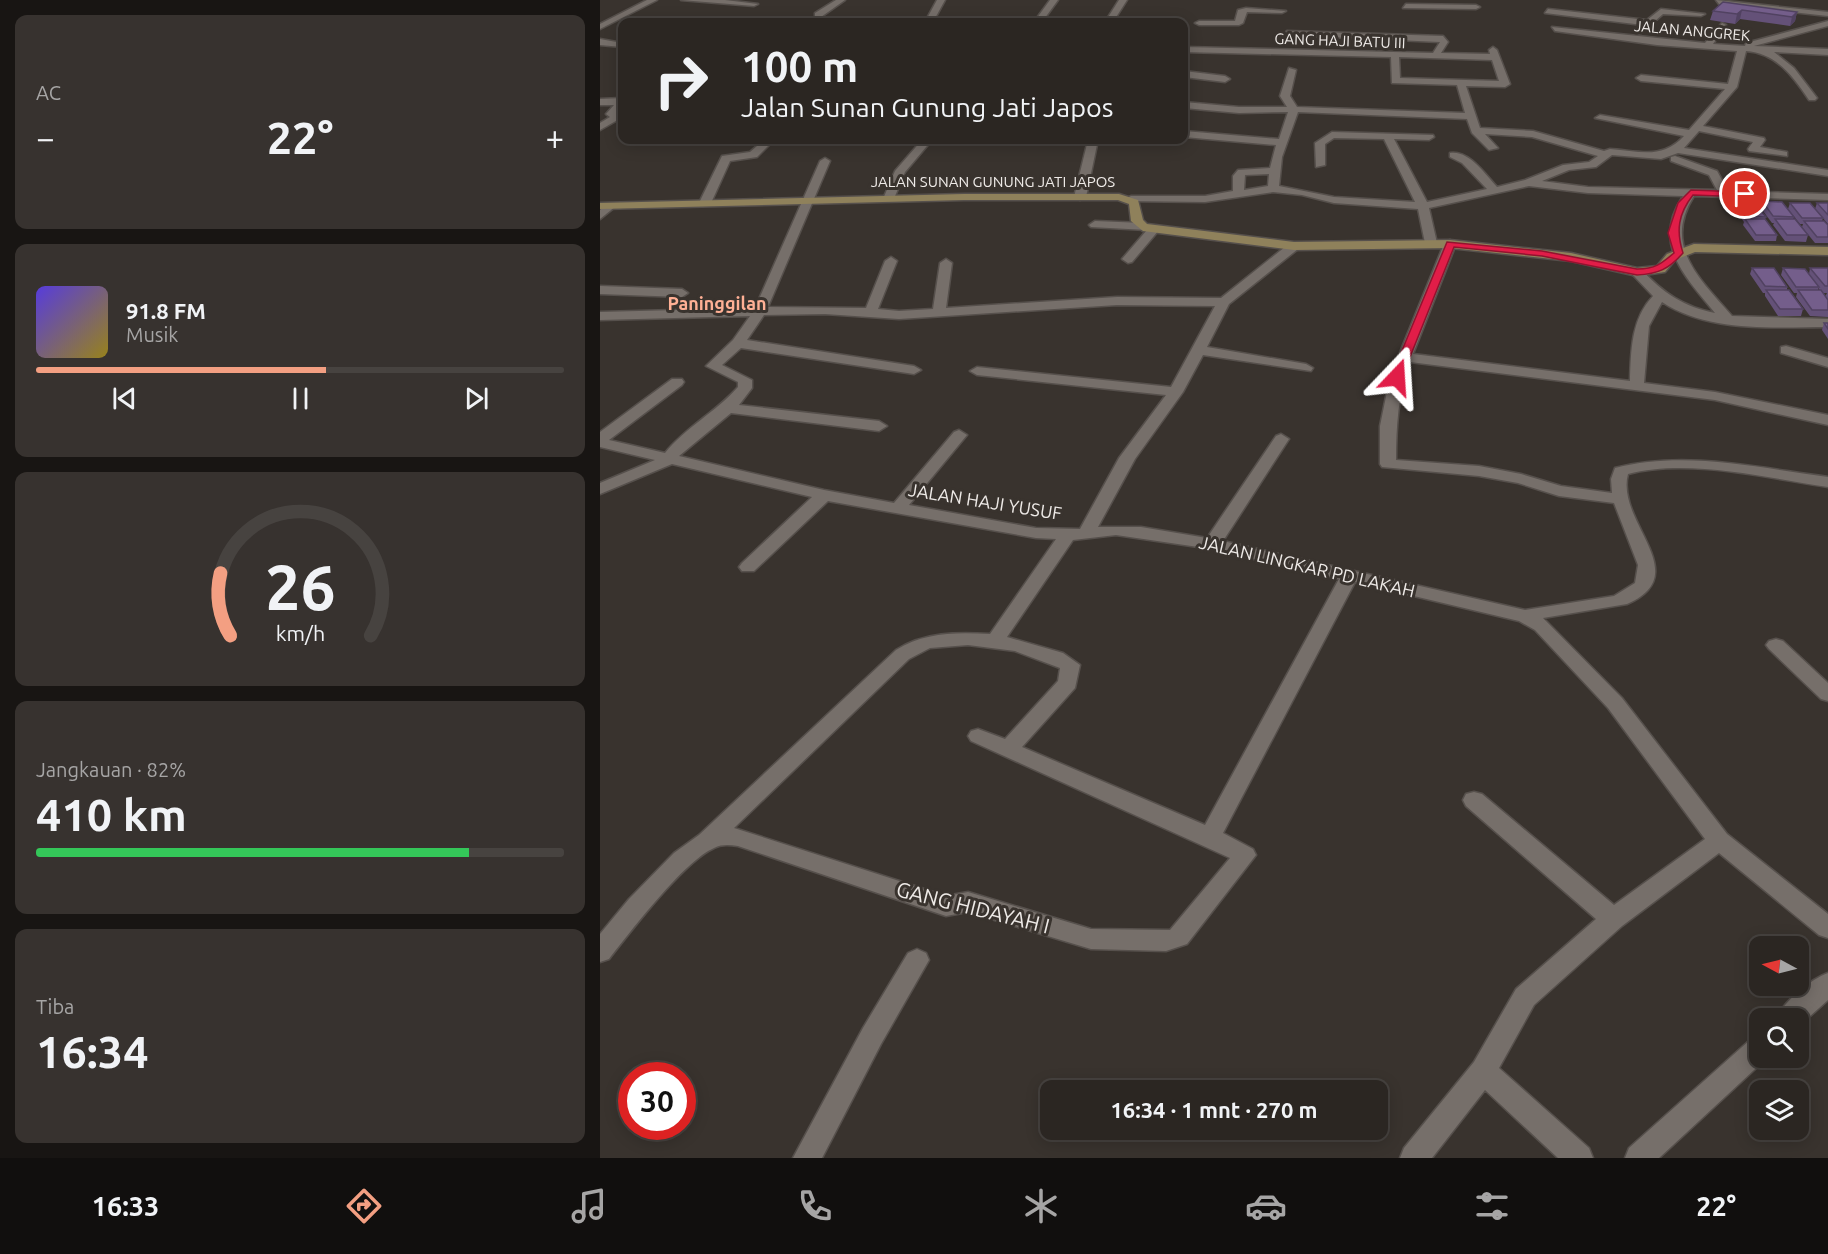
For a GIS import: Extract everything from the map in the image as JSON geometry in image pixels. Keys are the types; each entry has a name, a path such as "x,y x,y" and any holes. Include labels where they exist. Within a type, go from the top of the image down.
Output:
{"street":[{"path":"600,27 653,0"},
{"path":"675,0 754,4"},
{"path":"818,15 841,0"},
{"path":"931,18 941,0"},
{"path":"1041,18 1054,0"},
{"path":"1112,18 1123,0"},
{"path":"1280,52 1287,33 1281,0"},
{"path":"1719,2 1828,14"},
{"path":"1407,3 1476,6"},
{"path":"1407,3 1414,13"},
{"path":"1199,22 1239,23 1241,12 1246,10 1282,11"},
{"path":"1548,11 1648,23"},
{"path":"1632,40 1661,11 1701,14"},
{"path":"600,22 618,22"},
{"path":"1672,153 1732,87 1742,49 1762,40 1828,22"},
{"path":"1707,45 1722,25"},
{"name":"JALAN ANGGREK","path":"1555,29 1632,40 1742,49 1828,52"},
{"path":"1287,33 1443,39 1444,42 1434,57"},
{"path":"600,42 618,44"},
{"name":"GANG HAJI BATU III","path":"1188,49 1434,57 1495,54 1505,84 1461,84"},
{"path":"1761,50 1777,56 1803,84 1812,98"},
{"path":"1395,56 1395,81 1461,84 1476,131 1493,148"},
{"path":"1292,70 1285,96 1294,110"},
{"path":"1188,74 1225,79"},
{"path":"1641,78 1732,87"},
{"path":"600,102 618,102"},
{"path":"1188,105 1239,110 1473,116"},
{"path":"618,106 611,114 618,116"},
{"path":"1273,189 1281,142 1294,110"},
{"path":"600,128 618,117"},
{"path":"1600,118 1760,140 1753,149 1828,162"},
{"path":"1476,131 1533,134 1606,155 1622,152 1672,153 1828,173"},
{"path":"1188,134 1281,142"},
{"path":"1320,165 1320,143 1326,137 1340,134 1429,137"},
{"path":"1386,135 1423,206 1431,243"},
{"path":"705,203 726,158 753,155 765,144"},
{"path":"889,199 900,171 924,144"},
{"path":"1080,197 1092,144"},
{"path":"1672,153 1713,173 1724,194"},
{"path":"1455,155 1466,161 1493,189"},
{"path":"1131,199 1205,199 1273,189 1302,192 1334,200 1423,206 1528,183 1558,170 1600,162 1606,155"},
{"path":"600,489 668,460 679,446 728,408 746,383 742,378 713,366 738,343 760,311 825,161"},
{"path":"1239,194 1238,176 1242,172 1276,171"},
{"path":"1528,183 1588,190 1828,197"},
{"path":"1691,193 1682,203 1672,233 1679,253 1727,319"},
{"name":"JALAN SUNAN GUNUNG JATI JAPOS","path":"605,206 807,200 1080,197 1131,199 1134,202 1137,221 1148,228"},
{"path":"600,216 605,206"},
{"path":"1095,225 1148,228 1294,246 1450,244 1571,257 1637,272 1661,269 1679,253"},
{"path":"1128,259 1148,228"},
{"path":"1450,244 1397,377 1388,426 1388,464 1479,471 1521,479 1559,491 1621,499"},
{"path":"995,641 1077,534 1176,392 1224,302 1294,246"},
{"path":"1679,253 1701,259 1828,251"},
{"path":"1784,255 1828,262"},
{"path":"871,311 891,261"},
{"path":"939,313 946,263"},
{"path":"1637,272 1660,297 1675,306 1727,319 1828,323"},
{"path":"600,290 682,293"},
{"path":"1637,386 1638,339 1651,304 1660,297"},
{"path":"600,316 760,311 871,311 899,315 1117,301 1224,302"},
{"path":"738,343 914,370"},
{"path":"1200,350 1306,369"},
{"path":"1786,350 1828,363"},
{"path":"1404,357 1715,396 1828,420"},
{"path":"977,370 1176,392"},
{"path":"600,441 677,382"},
{"path":"728,408 879,426"},
{"path":"899,507 959,435"},
{"path":"1212,544 1281,439"},
{"name":"JALAN HAJI YUSUF","path":"600,441 668,460 824,495 1036,533 1077,534"},
{"path":"1534,621 1627,598 1642,587 1647,575 1647,565 1621,499 1618,476 1621,471 1632,466 1697,466 1828,482"},
{"path":"748,567 824,495"},
{"name":"JALAN LINGKAR PD LAKAH","path":"1077,534 1116,530 1212,544 1534,621"},
{"path":"978,736 1210,837 1349,576"},
{"path":"1534,621 1615,703 1710,848 1828,928"},
{"path":"706,841 853,703 891,664 912,648 940,640 995,641 1058,656 1070,665 1068,683 1047,710 1008,749"},
{"path":"1776,645 1828,694"},
{"path":"1474,800 1613,919"},
{"name":"GANG HIDAYAH I","path":"601,952 637,906 682,859 706,841 725,836 738,837 946,906 968,902 1091,939 1166,941 1178,937 1245,855 1210,837"},
{"path":"1413,1158 1483,1071 1525,997 1613,919 1710,848"},
{"path":"807,1158 872,1036 917,960"},
{"path":"1801,1008 1828,984"},
{"path":"1639,1158 1749,1057"},
{"path":"1483,1071 1579,1158"}],"building":[{"path":"1723,2 1797,12 1792,17 1742,10 1737,14 1713,11"},
{"path":"1735,201 1754,202 1766,217 1746,216"},
{"path":"1762,201 1782,202 1794,217 1773,216"},
{"path":"1790,203 1810,203 1823,218 1802,218"},
{"path":"1817,203 1828,203 1828,215"},
{"path":"1745,219 1765,219 1777,235 1756,235"},
{"path":"1775,219 1795,219 1808,235 1787,235"},
{"path":"1804,221 1824,221 1828,225 1828,237 1817,237"},
{"path":"1752,268 1774,268 1787,287 1765,286"},
{"path":"1783,268 1805,269 1819,287 1796,287"},
{"path":"1810,268 1828,268 1828,286 1825,286"},
{"path":"1766,290 1789,290 1803,309 1780,309"},
{"path":"1798,290 1821,290 1828,300 1828,310 1812,310"}],"district":[{"name":"Paninggilan","path":"717,304"}],"route":[{"path":"1397,377 1450,244 1571,257 1637,272 1651,272 1667,265 1671,257 1679,253 1672,233 1682,203 1691,193 1745,194"}]}
